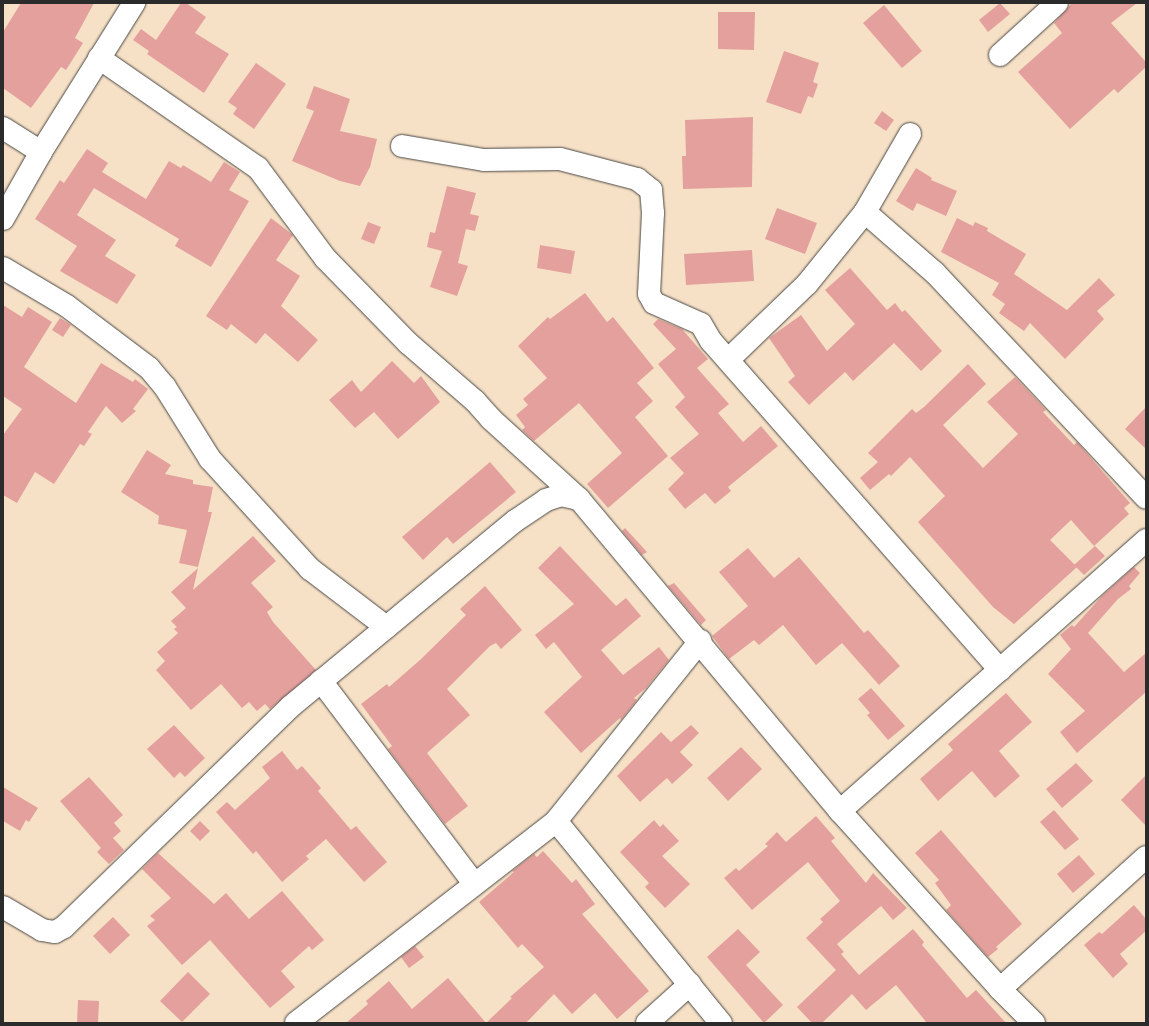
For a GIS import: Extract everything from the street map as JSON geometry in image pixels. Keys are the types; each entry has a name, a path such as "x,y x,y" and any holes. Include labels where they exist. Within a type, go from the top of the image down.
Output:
{"street":[{"path":"3,219 40,152 134,3"},
{"path":"1000,55 1057,3"},
{"path":"99,58 258,168 330,264 408,343 475,401 491,419 579,499 700,641 840,811 1000,989 1034,1023"},
{"path":"3,128 40,152"},
{"path":"729,359 807,284 865,212 910,134"},
{"path":"402,146 484,160 560,159 637,179 651,190 653,213 649,294 654,303 701,324 711,341 729,359 1000,670"},
{"path":"865,212 935,273 1146,498"},
{"path":"3,268 67,306 149,368 165,387 200,446 310,569 386,627"},
{"path":"3,907 42,930 55,932 64,927 290,707 321,681 527,512 546,500 561,495 579,499"},
{"path":"840,811 1146,540"},
{"path":"296,1023 474,883 556,821 700,641"},
{"path":"321,681 474,883"},
{"path":"556,821 721,1023"},
{"path":"1000,989 1146,857"},
{"path":"647,1023 690,984"}],"building":[{"path":"21,3 94,3 75,38 83,43 66,70 61,67 31,108 3,88 3,32"},
{"path":"181,3 186,3 206,17 195,33 229,54 204,93 147,54 149,51 133,40 141,29 156,40"},
{"path":"1000,3 1010,14 988,32 979,20"},
{"path":"1072,3 1137,3 1111,23 1146,62 1146,67 1118,93 1114,89 1070,129 1018,72 1062,33 1054,23"},
{"path":"884,5 922,51 902,68 863,23"},
{"path":"718,12 755,12 754,50 718,49"},
{"path":"784,51 819,63 813,82 818,84 813,98 808,96 801,114 766,102"},
{"path":"256,63 286,84 254,129 233,114 237,108 228,102"},
{"path":"314,86 350,99 340,131 377,139 370,167 360,186 340,181 292,161 314,111 306,108"},
{"path":"882,111 894,120 886,131 874,123"},
{"path":"753,117 752,187 683,189 682,156 686,156 685,120"},
{"path":"87,149 108,163 102,172 146,199 169,161 181,168 183,165 211,182 224,162 240,172 229,190 249,201 211,267 175,246 179,239 94,188 77,215 116,240 105,256 136,275 117,304 60,271 77,246 35,219 60,180 64,183"},
{"path":"916,168 932,178 931,180 957,191 946,216 917,203 913,211 896,201"},
{"path":"447,186 476,193 470,214 479,216 475,231 466,229 458,263 468,266 457,296 430,287 442,251 427,247 430,232 435,233"},
{"path":"777,208 817,223 805,254 765,239"},
{"path":"271,218 293,235 276,260 300,276 281,306 318,340 298,362 265,333 256,344 231,324 227,330 206,316"},
{"path":"957,218 973,226 975,222 988,228 987,231 1026,254 1014,274 1067,310 1099,278 1115,295 1097,311 1104,319 1065,359 1030,323 1024,331 999,313 1005,304 992,295 999,283 941,252"},
{"path":"368,222 381,227 374,244 361,239"},
{"path":"540,245 575,251 571,274 537,268"},
{"path":"752,250 754,281 686,285 684,254"},
{"path":"850,268 887,310 895,303 902,312 905,310 942,351 921,371 894,343 853,381 845,372 809,405 788,382 795,376 769,338 801,315 827,351 855,324 825,290"},
{"path":"585,293 607,322 613,317 654,368 637,383 653,401 635,417 668,456 608,508 587,484 622,453 579,403 534,441 522,430 525,427 516,415 528,405 523,399 547,378 518,346 548,317 550,319"},
{"path":"3,305 22,317 28,307 52,322 24,367 76,403 101,363 133,382 135,379 148,389 133,409 136,411 122,423 106,406 88,432 92,434 84,446 80,444 54,484 35,472 17,503 3,495 3,435 22,409 3,396"},
{"path":"60,318 71,325 63,337 52,330"},
{"path":"658,319 682,329 708,359 697,368 729,404 718,413 743,442 761,426 778,446 728,487 731,491 715,504 705,493 685,509 668,489 684,473 670,458 699,434 675,407 685,397 658,364 676,349 653,324"},
{"path":"392,361 414,383 421,376 440,402 398,439 374,412 355,428 329,400 352,380 361,392"},
{"path":"968,364 986,384 943,425 983,468 1018,434 987,402 1015,377 1046,410 1043,412 1074,445 1077,442 1130,503 1124,508 1129,514 1094,546 1071,520 1050,540 1077,567 1014,624 993,607 918,522 945,496 910,457 891,476 889,474 870,490 860,478 878,462 868,453 912,409 916,413 924,407"},
{"path":"1146,407 1146,449 1125,429"},
{"path":"147,450 171,465 165,474 193,480 193,484 213,487 208,512 212,512 198,567 179,563 187,530 158,524 159,516 121,492"},
{"path":"490,462 516,492 453,544 447,537 423,560 402,537"},
{"path":"625,528 647,552 642,555 622,531"},
{"path":"253,536 276,561 251,583 273,607 267,612 273,622 316,670 270,709 265,704 257,711 249,702 242,708 221,684 191,710 156,670 165,661 157,652 178,633 174,629 177,627 171,621 186,608 171,592 198,568 193,590"},
{"path":"560,546 616,606 626,598 641,616 601,650 623,675 659,647 669,660 646,688 634,698 637,700 621,720 620,718 581,753 544,712 582,677 554,642 546,649 535,635 574,604 538,568"},
{"path":"1095,546 1105,556 1084,575 1074,565"},
{"path":"748,548 774,578 799,557 864,633 868,630 900,666 879,685 842,643 816,665 783,625 759,645 754,640 729,659 712,636 748,606 719,572"},
{"path":"1134,567 1140,573 1129,586 1131,589 1118,599 1088,633 1124,672 1146,653 1146,692 1077,753 1060,732 1085,711 1048,674 1071,649 1060,635 1072,625 1074,627 1102,596"},
{"path":"674,583 706,620 701,625 668,586"},
{"path":"485,586 522,630 501,649 496,643 490,646 447,689 470,715 427,753 468,806 445,824 388,749 392,746 361,704 387,684 389,687 420,660 466,615 460,609"},
{"path":"871,688 905,726 888,740 867,715 870,713 858,699"},
{"path":"1006,693 1032,722 999,751 1020,776 995,798 972,771 938,801 920,779 953,750 948,744"},
{"path":"174,725 205,758 185,777 180,772 174,778 147,749"},
{"path":"691,725 699,733 680,752 693,765 672,784 667,778 640,802 617,776 661,732 671,742"},
{"path":"741,747 762,769 728,801 707,778"},
{"path":"282,751 297,770 302,766 321,788 318,791 351,830 356,826 387,862 364,882 326,839 306,856 309,859 282,882 256,851 253,854 216,812 227,802 235,810 270,778 262,767"},
{"path":"1076,763 1093,781 1062,808 1046,789"},
{"path":"1146,775 1146,826 1121,800"},
{"path":"89,777 123,815 114,823 121,831 113,838 124,850 109,864 97,852 101,848 60,801"},
{"path":"3,787 38,808 29,822 26,820 20,831 3,821"},
{"path":"1054,810 1079,839 1065,850 1040,822"},
{"path":"816,816 835,838 831,841 866,883 873,873 907,908 893,920 881,906 837,944 844,952 841,954 859,975 913,929 924,942 922,945 967,998 976,990 1006,1023 927,1023 896,985 866,1010 852,994 822,1023 812,1023 797,1007 836,970 806,938 823,922 820,919 840,901 808,862 752,910 724,878 736,868 739,871 768,846 765,844 777,832 786,842"},
{"path":"654,820 660,827 663,824 679,841 662,856 690,884 665,908 645,887 649,883 620,852"},
{"path":"200,821 210,831 200,841 190,831"},
{"path":"941,830 1022,924 996,947 998,949 988,957 946,910 951,905 935,883 939,880 915,853"},
{"path":"543,851 572,883 576,879 595,904 582,914 649,991 617,1019 595,993 572,1014 554,994 526,1023 486,1023 512,998 510,997 544,967 522,944 518,948 479,902 514,872 512,871 534,854 537,857"},
{"path":"158,853 214,904 226,893 249,919 282,891 324,940 312,950 309,946 281,971 295,987 270,1008 210,940 182,965 147,926 155,920 150,916 171,898 142,869"},
{"path":"1079,855 1095,874 1073,893 1057,874"},
{"path":"1134,905 1146,919 1146,931 1120,954 1128,964 1113,978 1084,945 1099,932 1102,934"},
{"path":"113,917 130,935 110,954 93,936"},
{"path":"738,929 760,952 746,965 783,1005 764,1023 707,957"},
{"path":"415,946 424,957 409,968 401,957"},
{"path":"188,972 210,994 182,1022 160,1001"},
{"path":"448,978 486,1023 346,1023 368,1004 366,1001 389,981 412,1009"},
{"path":"78,1000 99,1001 98,1023 77,1023"}]}
